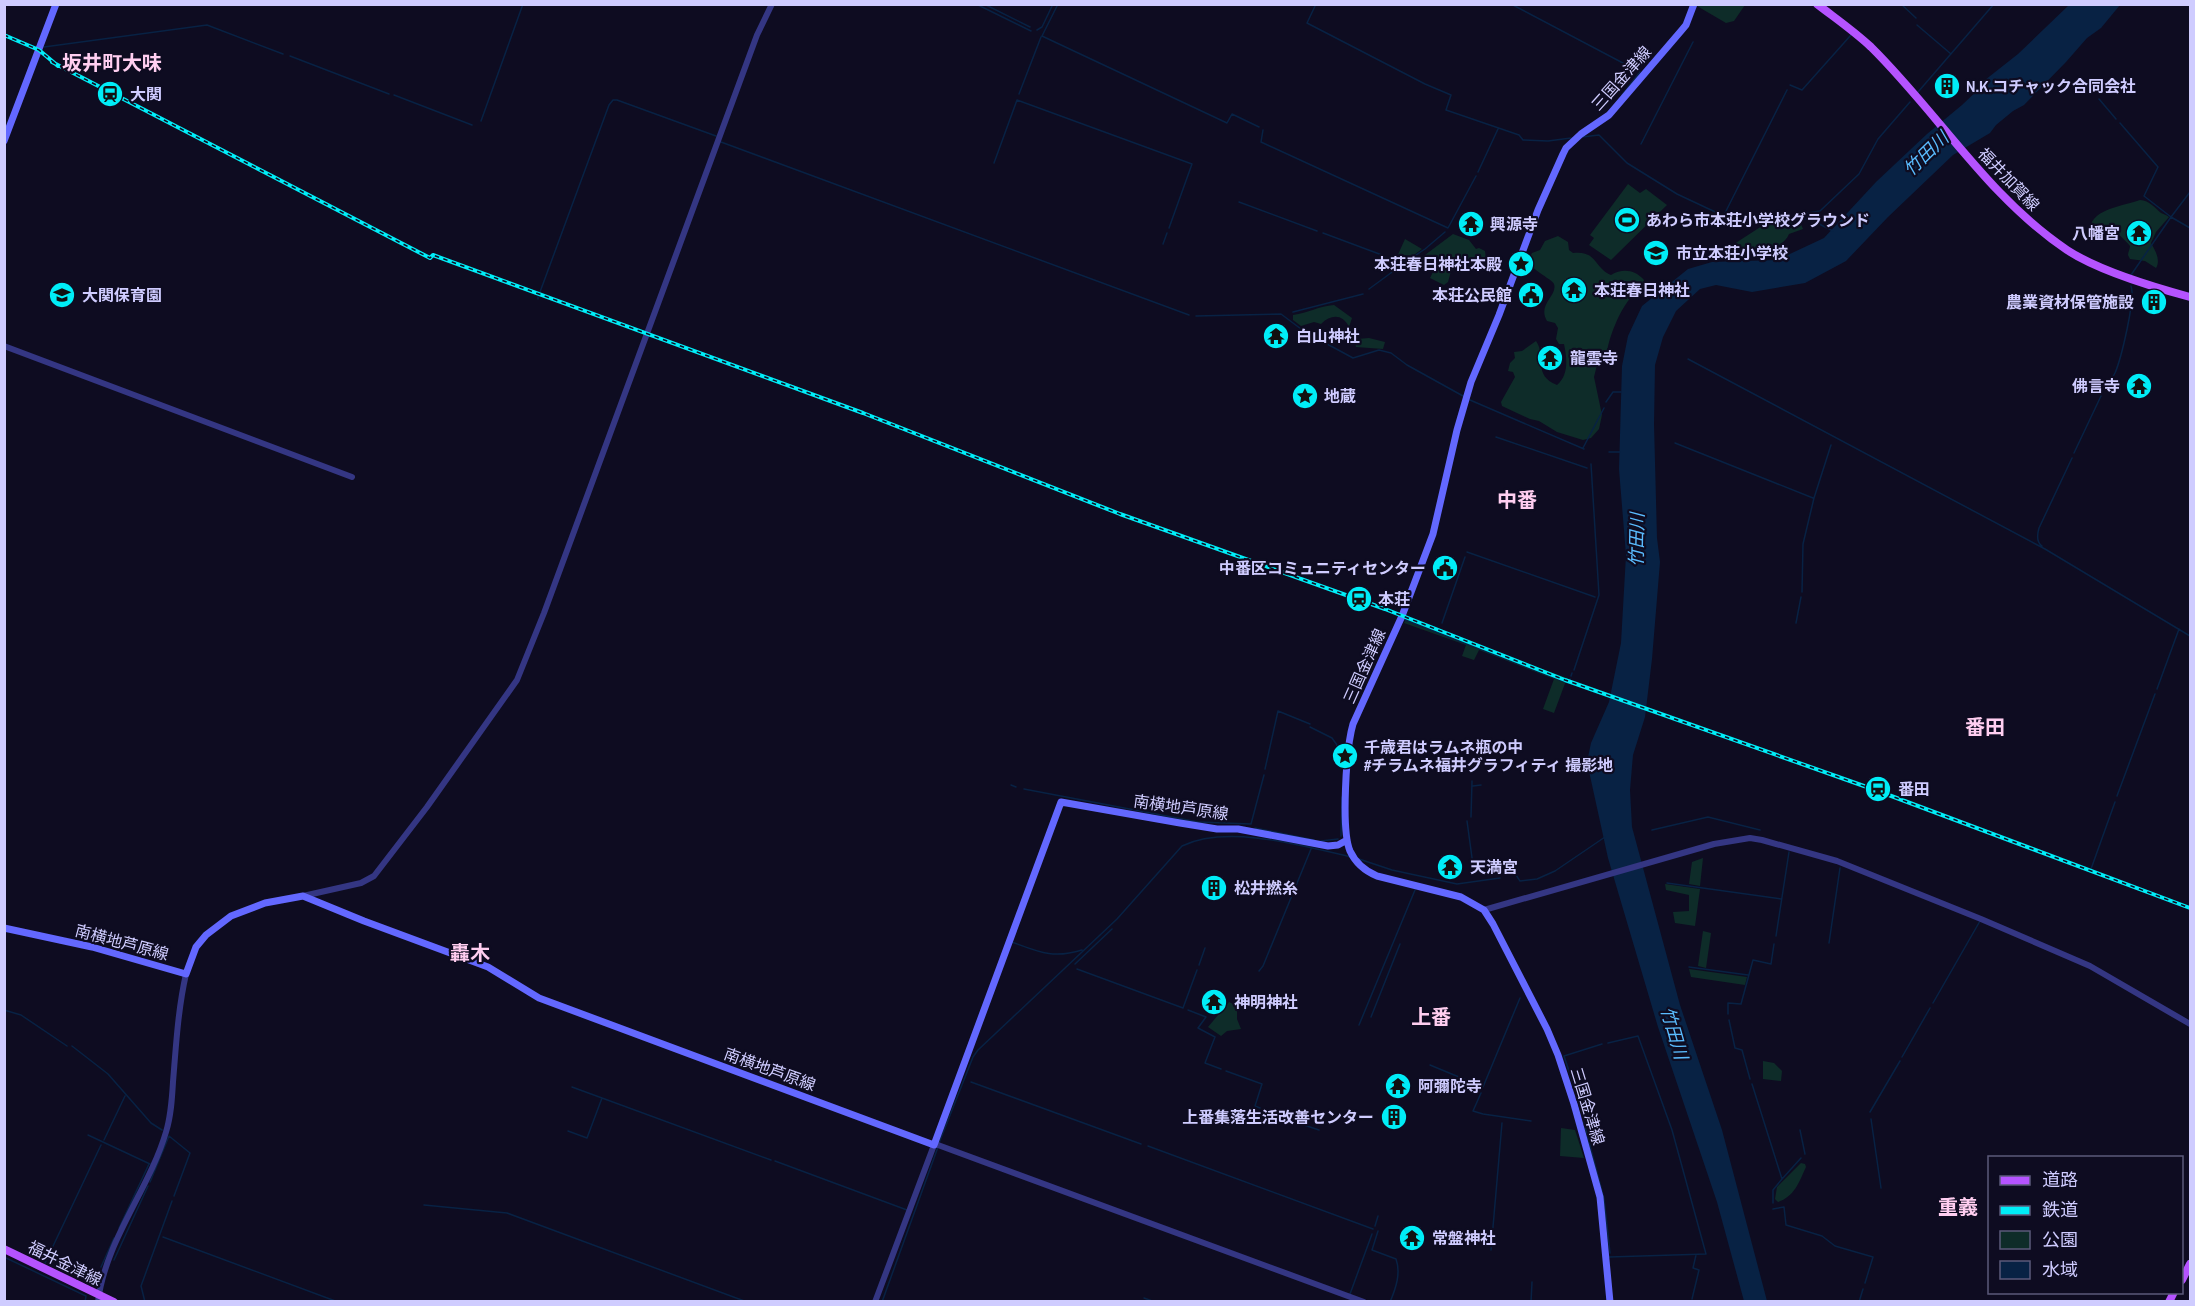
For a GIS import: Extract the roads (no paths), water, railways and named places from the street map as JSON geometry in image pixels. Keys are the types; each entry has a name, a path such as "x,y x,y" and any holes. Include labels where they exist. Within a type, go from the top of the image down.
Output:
{"main road":[{"path":"4,141 56,4"},
{"name":"三国金津線","path":"1610,1302 1600,1197 1574,1104 1547,1029 1484,910 1461,897 1366,871 1355,861 1349,850 1345,816 1351,731 1402,616 1433,534 1466,398 1538,210 1566,148 1581,134 1609,115 1681,32 1694,4"},
{"name":"福井加賀線","path":"1817,4 1872,48 1968,157 2024,216 2084,260 2190,297"},
{"name":"南横地芦原線","path":"4,928 92,946 186,974 196,947 206,935 231,916 265,903 303,896 488,967 539,998 938,1146 1061,802 1180,824 1217,829 1238,829 1328,846 1338,845 1347,840"},
{"name":"福井金津線","path":"4,1249 98,1298 114,1302"}],"street":[{"path":"303,896 361,883 374,876 517,680 544,613 757,35 772,4"},
{"path":"4,346 352,477"},
{"path":"1484,910 1714,844 1750,838 1837,861 1916,891 2090,966 2190,1024"},
{"path":"98,1298 102,1277 112,1252 152,1168 166,1132 171,1108 181,995 186,974"},
{"path":"875,1302 938,1146 1365,1302"}],"water":[{"name":"竹田川","path":"2069,5 2120,5 2101,28 2087,38 2024,105 1996,125 1990,133 1953,155 1846,261 1805,283 1752,292 1716,285 1700,289 1676,311 1663,337 1655,365 1654,424 1657,538 1660,562 1645,717 1633,755 1630,790 1632,827 1680,1005 1722,1130 1767,1301 1744,1301 1717,1202 1658,1027 1608,858 1587,762 1591,743 1609,702 1621,643 1626,555 1619,469 1622,366 1628,336 1642,306 1688,269 1712,262 1777,260 1824,238 1876,182"}],"waterway":[{"path":"481,121 523,4"},
{"path":"976,4 1031,31"},
{"path":"984,4 1030,27"},
{"path":"1037,30 1042,27 1053,4"},
{"path":"1058,4 1042,36 1227,123 1232,114 1259,127"},
{"path":"1316,4 1307,23 1451,95 1446,110 1519,135 1523,140 1548,141 1571,138"},
{"path":"1511,4 1640,72 1622,95"},
{"path":"1901,4 1916,18"},
{"path":"1918,92 1994,4"},
{"path":"44,47 207,25 283,54"},
{"path":"1917,25 1951,54"},
{"path":"1790,85 1802,90 1851,35"},
{"path":"1019,94 1041,37"},
{"path":"1641,144 1693,42"},
{"path":"290,56 389,94"},
{"path":"1724,215 1787,90"},
{"path":"394,95 472,125"},
{"path":"2099,99 2116,119"},
{"path":"540,292 609,105 613,100 716,136"},
{"path":"994,163 1017,100 1192,164 1169,228"},
{"path":"1799,219 1802,214 1820,211 1859,174 1878,139 1910,102"},
{"path":"2120,123 2158,167 2144,196 2171,217 2190,228"},
{"path":"1478,172 1498,129"},
{"path":"1263,130 1261,142 1448,228 1476,176"},
{"path":"1582,137 1599,135 1627,163 1677,194 1739,222 1806,219"},
{"path":"721,142 1189,315"},
{"path":"2131,275 2190,192"},
{"path":"1239,202 1317,231"},
{"path":"1813,213 1821,225 1833,231"},
{"path":"1404,263 1445,232"},
{"path":"1163,244 1167,233"},
{"path":"1323,233 1382,255 1399,267 1369,289"},
{"path":"2104,389 2115,373 2121,355 2130,315 2131,286"},
{"path":"1293,312 1363,294"},
{"path":"1196,316 1281,314 1305,332 1353,358 1379,350 1391,353 1407,365 1463,396"},
{"path":"1688,359 2045,549 2190,636"},
{"path":"1606,402 1613,392 1621,392"},
{"path":"2074,453 2101,396"},
{"path":"1470,400 1584,449"},
{"path":"1583,448 1604,408"},
{"path":"1496,437 1587,468"},
{"path":"1675,443 1813,498"},
{"path":"1802,592 1803,544 1814,498 1831,445"},
{"path":"1609,452 1620,452"},
{"path":"2042,546 2038,538 2039,528 2072,458"},
{"path":"1574,670 1599,595 1591,464"},
{"path":"1467,552 1595,597"},
{"path":"1442,623 1465,557"},
{"path":"1796,623 1801,597"},
{"path":"1405,620 1565,682"},
{"path":"2157,689 2179,629"},
{"path":"1568,683 1570,679"},
{"path":"2117,796 2155,694"},
{"path":"1265,769 1278,711 1310,724"},
{"path":"1310,727 1332,738 1342,752"},
{"path":"1024,789 1198,822 1251,824 1264,775"},
{"path":"1471,817 1472,781"},
{"path":"1011,785 1016,787"},
{"path":"1473,786 1481,785"},
{"path":"1341,836 1342,797"},
{"path":"2091,869 2115,802"},
{"path":"1652,830 1708,817 1760,830"},
{"path":"1467,821 1473,865"},
{"path":"1255,828 1314,840"},
{"path":"939,1143 973,1057 978,1050 1117,919 1182,846 1200,840 1243,837 1289,843 1351,857"},
{"path":"1516,875 1520,881 1537,879 1555,871 1605,837"},
{"path":"1321,841 1338,839"},
{"path":"1259,971 1311,849"},
{"path":"1776,936 1789,852"},
{"path":"1359,859 1392,870 1457,884 1500,878"},
{"path":"1829,943 1840,868"},
{"path":"1667,883 1781,899"},
{"path":"1359,1025 1415,890"},
{"path":"1933,1003 1980,921"},
{"path":"1075,964 1112,929"},
{"path":"1012,942 1054,954 1082,950"},
{"path":"1371,1017 1400,944"},
{"path":"1728,1014 1728,1003 1741,1004 1753,960 1771,964 1774,944"},
{"path":"1199,965 1205,948"},
{"path":"1689,967 1748,975"},
{"path":"1077,969 1183,1008 1197,970"},
{"path":"1430,1065 1483,1087 1520,998"},
{"path":"1902,1057 1930,1008"},
{"path":"4,1010 21,1015 67,1046"},
{"path":"1188,1010 1206,1017 1198,1028 1215,1037 1205,1063 1221,1069"},
{"path":"1729,1020 1735,1048 1742,1050 1750,1079"},
{"path":"1608,1043 1638,1036 1672,1130 1706,1254 1609,1257"},
{"path":"1588,1083 1574,1086 1564,1056 1602,1044"},
{"path":"72,1046 108,1074 151,1123 162,1130"},
{"path":"1870,1112 1900,1061"},
{"path":"1226,1071 1262,1084 1255,1106 1260,1108"},
{"path":"971,1082 1141,1144"},
{"path":"1752,1084 1782,1179 1773,1190 1773,1203"},
{"path":"568,1131 587,1138 602,1098 572,1087"},
{"path":"1481,1093 1473,1111 1531,1121"},
{"path":"104,1140 125,1096"},
{"path":"602,1098 771,1160"},
{"path":"1264,1110 1289,1119"},
{"path":"1871,1119 1881,1188"},
{"path":"1292,1121 1319,1130"},
{"path":"1491,1250 1502,1123"},
{"path":"1584,1123 1604,1199 1610,1253"},
{"path":"1800,1130 1805,1154"},
{"path":"88,1135 150,1164"},
{"path":"150,1182 169,1136 190,1153 174,1196"},
{"path":"45,1263 101,1145"},
{"path":"1148,1146 1373,1229"},
{"path":"882,1302 938,1147"},
{"path":"1782,1179 1801,1158"},
{"path":"775,1161 907,1210"},
{"path":"119,1228 149,1164"},
{"path":"114,1260 148,1186"},
{"path":"145,1302 141,1286 172,1201"},
{"path":"424,1205 507,1213 747,1302"},
{"path":"1773,1209 1784,1207 1786,1225 1822,1236 1835,1246 1873,1257 1865,1283"},
{"path":"1375,1226 1378,1216"},
{"path":"1378,1231 1372,1250 1396,1259 1397,1264 1397,1280 1390,1302"},
{"path":"1350,1294 1372,1234"},
{"path":"163,1237 338,1302"},
{"path":"101,1267 114,1238"},
{"path":"1692,1299 1699,1270 1693,1268 1696,1255"},
{"path":"4,1257 86,1296 85,1302"},
{"path":"1531,1302 1532,1282"},
{"path":"1859,1302 1863,1289"},
{"path":"1144,1298 1155,1302"}],"railway":[{"path":"4,35 39,50 58,66"},
{"path":"52,62 430,258 433,255 863,413 1120,514 1385,609 1565,680 1878,791 2190,908"}],"place":[{"name":"N.K.コチャック合同会社","path":"1947,86"},
{"name":"大関","path":"110,94"},
{"name":"あわら市本荘小学校グラウンド","path":"1627,220"},
{"name":"興源寺","path":"1471,224"},
{"name":"八幡宮","path":"2139,233"},
{"name":"市立本荘小学校","path":"1656,253"},
{"name":"本荘春日神社本殿","path":"1521,264"},
{"name":"本荘春日神社","path":"1574,290"},
{"name":"大関保育園","path":"62,295"},
{"name":"本荘公民館","path":"1531,295"},
{"name":"農業資材保管施設","path":"2154,302"},
{"name":"白山神社","path":"1276,336"},
{"name":"龍雲寺","path":"1550,358"},
{"name":"佛言寺","path":"2139,386"},
{"name":"地蔵","path":"1305,396"},
{"name":"中番区コミュニティセンター","path":"1445,568"},
{"name":"本荘","path":"1359,599"},
{"name":"千歳君はラムネ瓶の中 #チラムネ福井グラフィティ 撮影地","path":"1345,756"},
{"name":"番田","path":"1878,789"},
{"name":"天満宮","path":"1450,867"},
{"name":"松井撚糸","path":"1214,888"},
{"name":"神明神社","path":"1214,1002"},
{"name":"阿彌陀寺","path":"1398,1086"},
{"name":"上番集落生活改善センター","path":"1394,1117"},
{"name":"常盤神社","path":"1412,1238"}],"district":[{"name":"坂井町大味","path":"112,63"},
{"name":"中番","path":"1517,500"},
{"name":"番田","path":"1985,727"},
{"name":"轟木","path":"470,953"},
{"name":"上番","path":"1431,1017"},
{"name":"重義","path":"1958,1207"}]}
